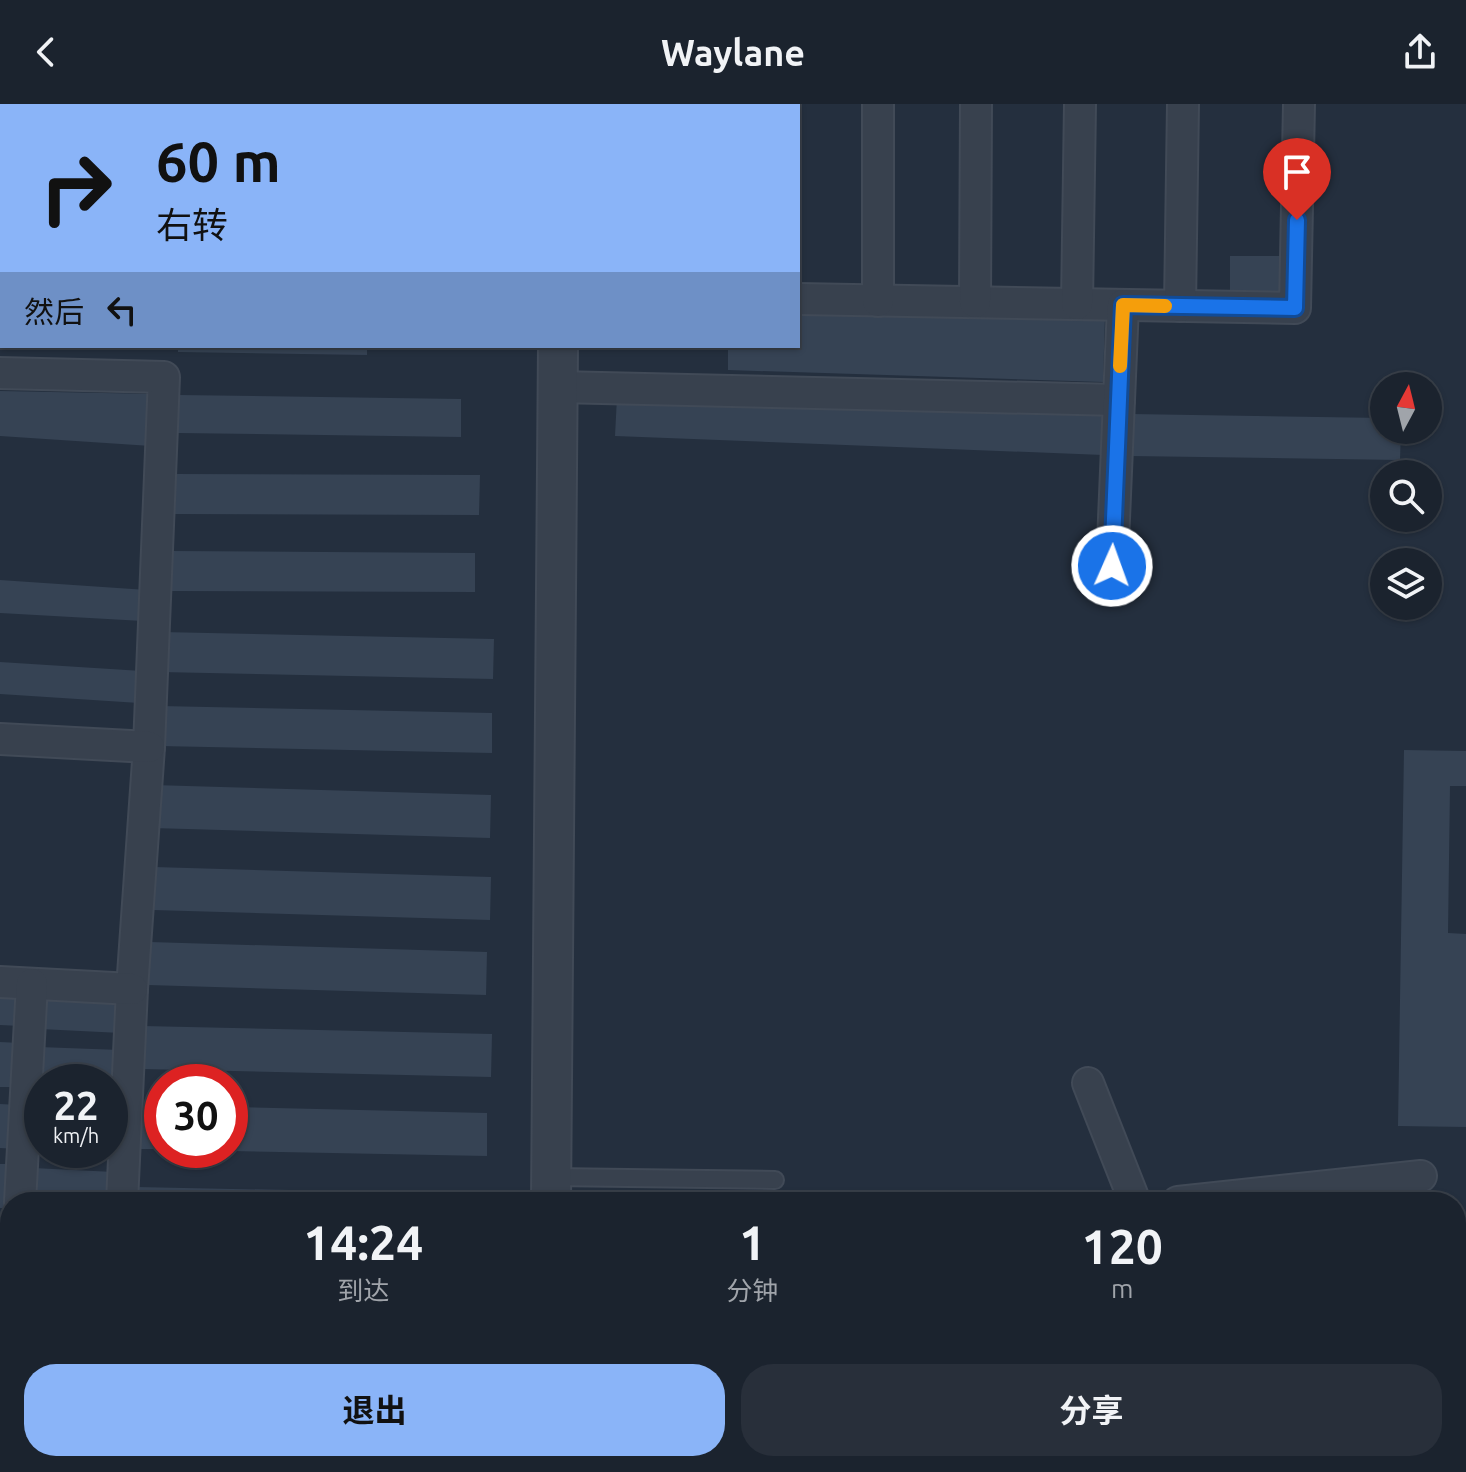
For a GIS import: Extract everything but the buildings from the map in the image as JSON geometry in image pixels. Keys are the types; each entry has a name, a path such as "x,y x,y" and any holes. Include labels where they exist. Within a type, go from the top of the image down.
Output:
{"street":[{"path":"878,104 878,301"},
{"path":"975,302 976,104"},
{"path":"1077,304 1080,104"},
{"path":"1180,306 1183,104"},
{"path":"800,299 1295,308 1299,104"},
{"path":"1112,566 1123,305"},
{"path":"551,1189 558,348"},
{"path":"0,373 164,377 149,747 132,989 122,1192"},
{"path":"558,387 1119,400"},
{"path":"0,739 149,747"},
{"path":"0,982 132,989"},
{"path":"21,1192 32,984"},
{"path":"1088,1083 1131,1192"},
{"path":"1271,1192 1421,1176"}],"lane":[{"path":"551,1189 775,1180"}],"slow traffic":[{"path":"1120,366 1123,305 1165,306"}],"route":[{"path":"1112,566 1123,305 1295,308 1297,220"}]}
